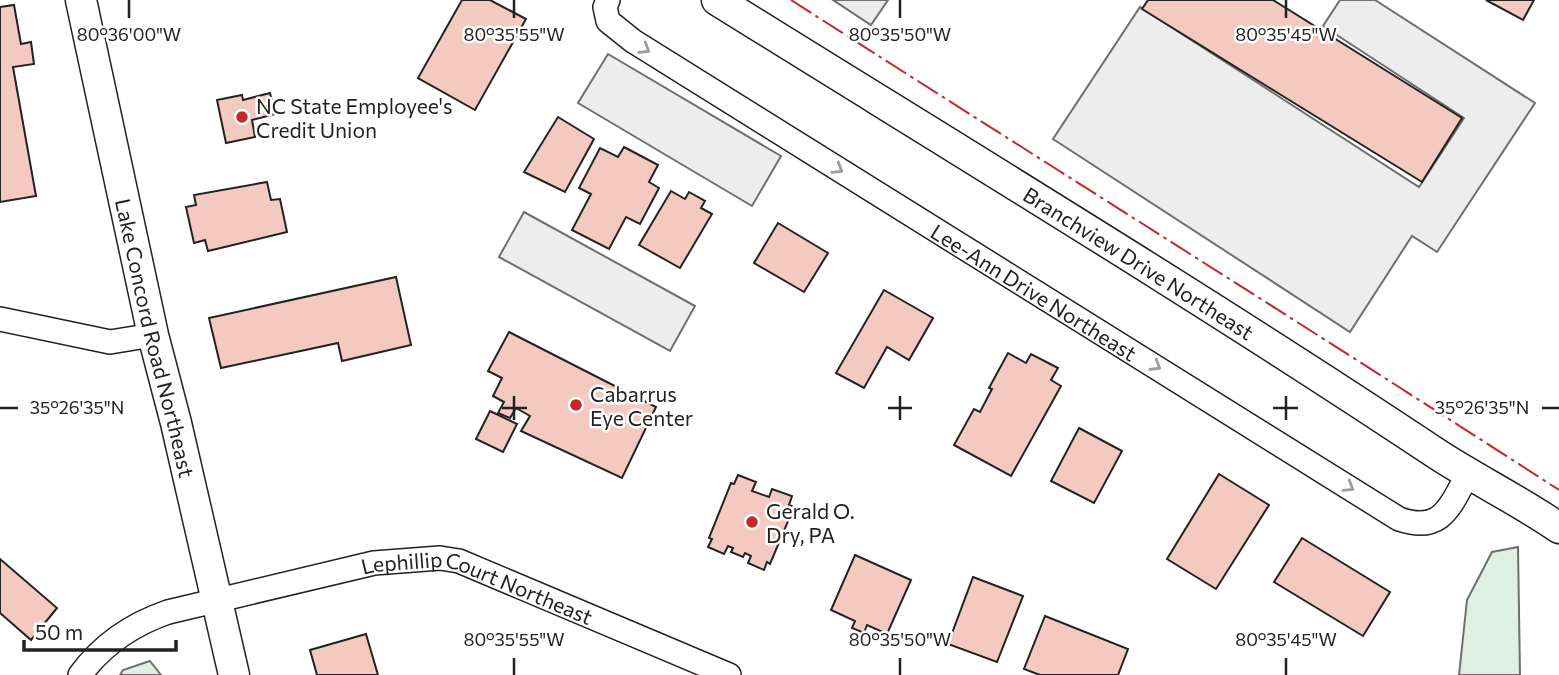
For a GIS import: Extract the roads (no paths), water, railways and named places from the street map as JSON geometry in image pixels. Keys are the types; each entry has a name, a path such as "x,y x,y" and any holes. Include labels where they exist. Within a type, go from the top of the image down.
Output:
{"main road":[{"name":"Lake Concord Road Northeast","path":"81,0 153,335 234,675"},
{"name":"Branchview Drive Northeast","path":"718,0 1344,392 1468,474 1532,509 1559,528"}],"street":[{"name":"Lee-Ann Drive Northeast","path":"608,0 605,7 608,21 633,41 1399,519 1428,524 1440,517 1452,503 1468,474"},
{"path":"0,319 110,342 153,335"},
{"name":"Lephillip Court Northeast","path":"80,675 118,636 149,618 216,599 374,563 440,558 459,561 729,675"}],"place":[{"name":"NC State Employee's Credit Union","path":"242,117"},
{"name":"Cabarrus Eye Center","path":"576,405"},
{"name":"Gerald O. Dry, PA","path":"752,522"}]}
